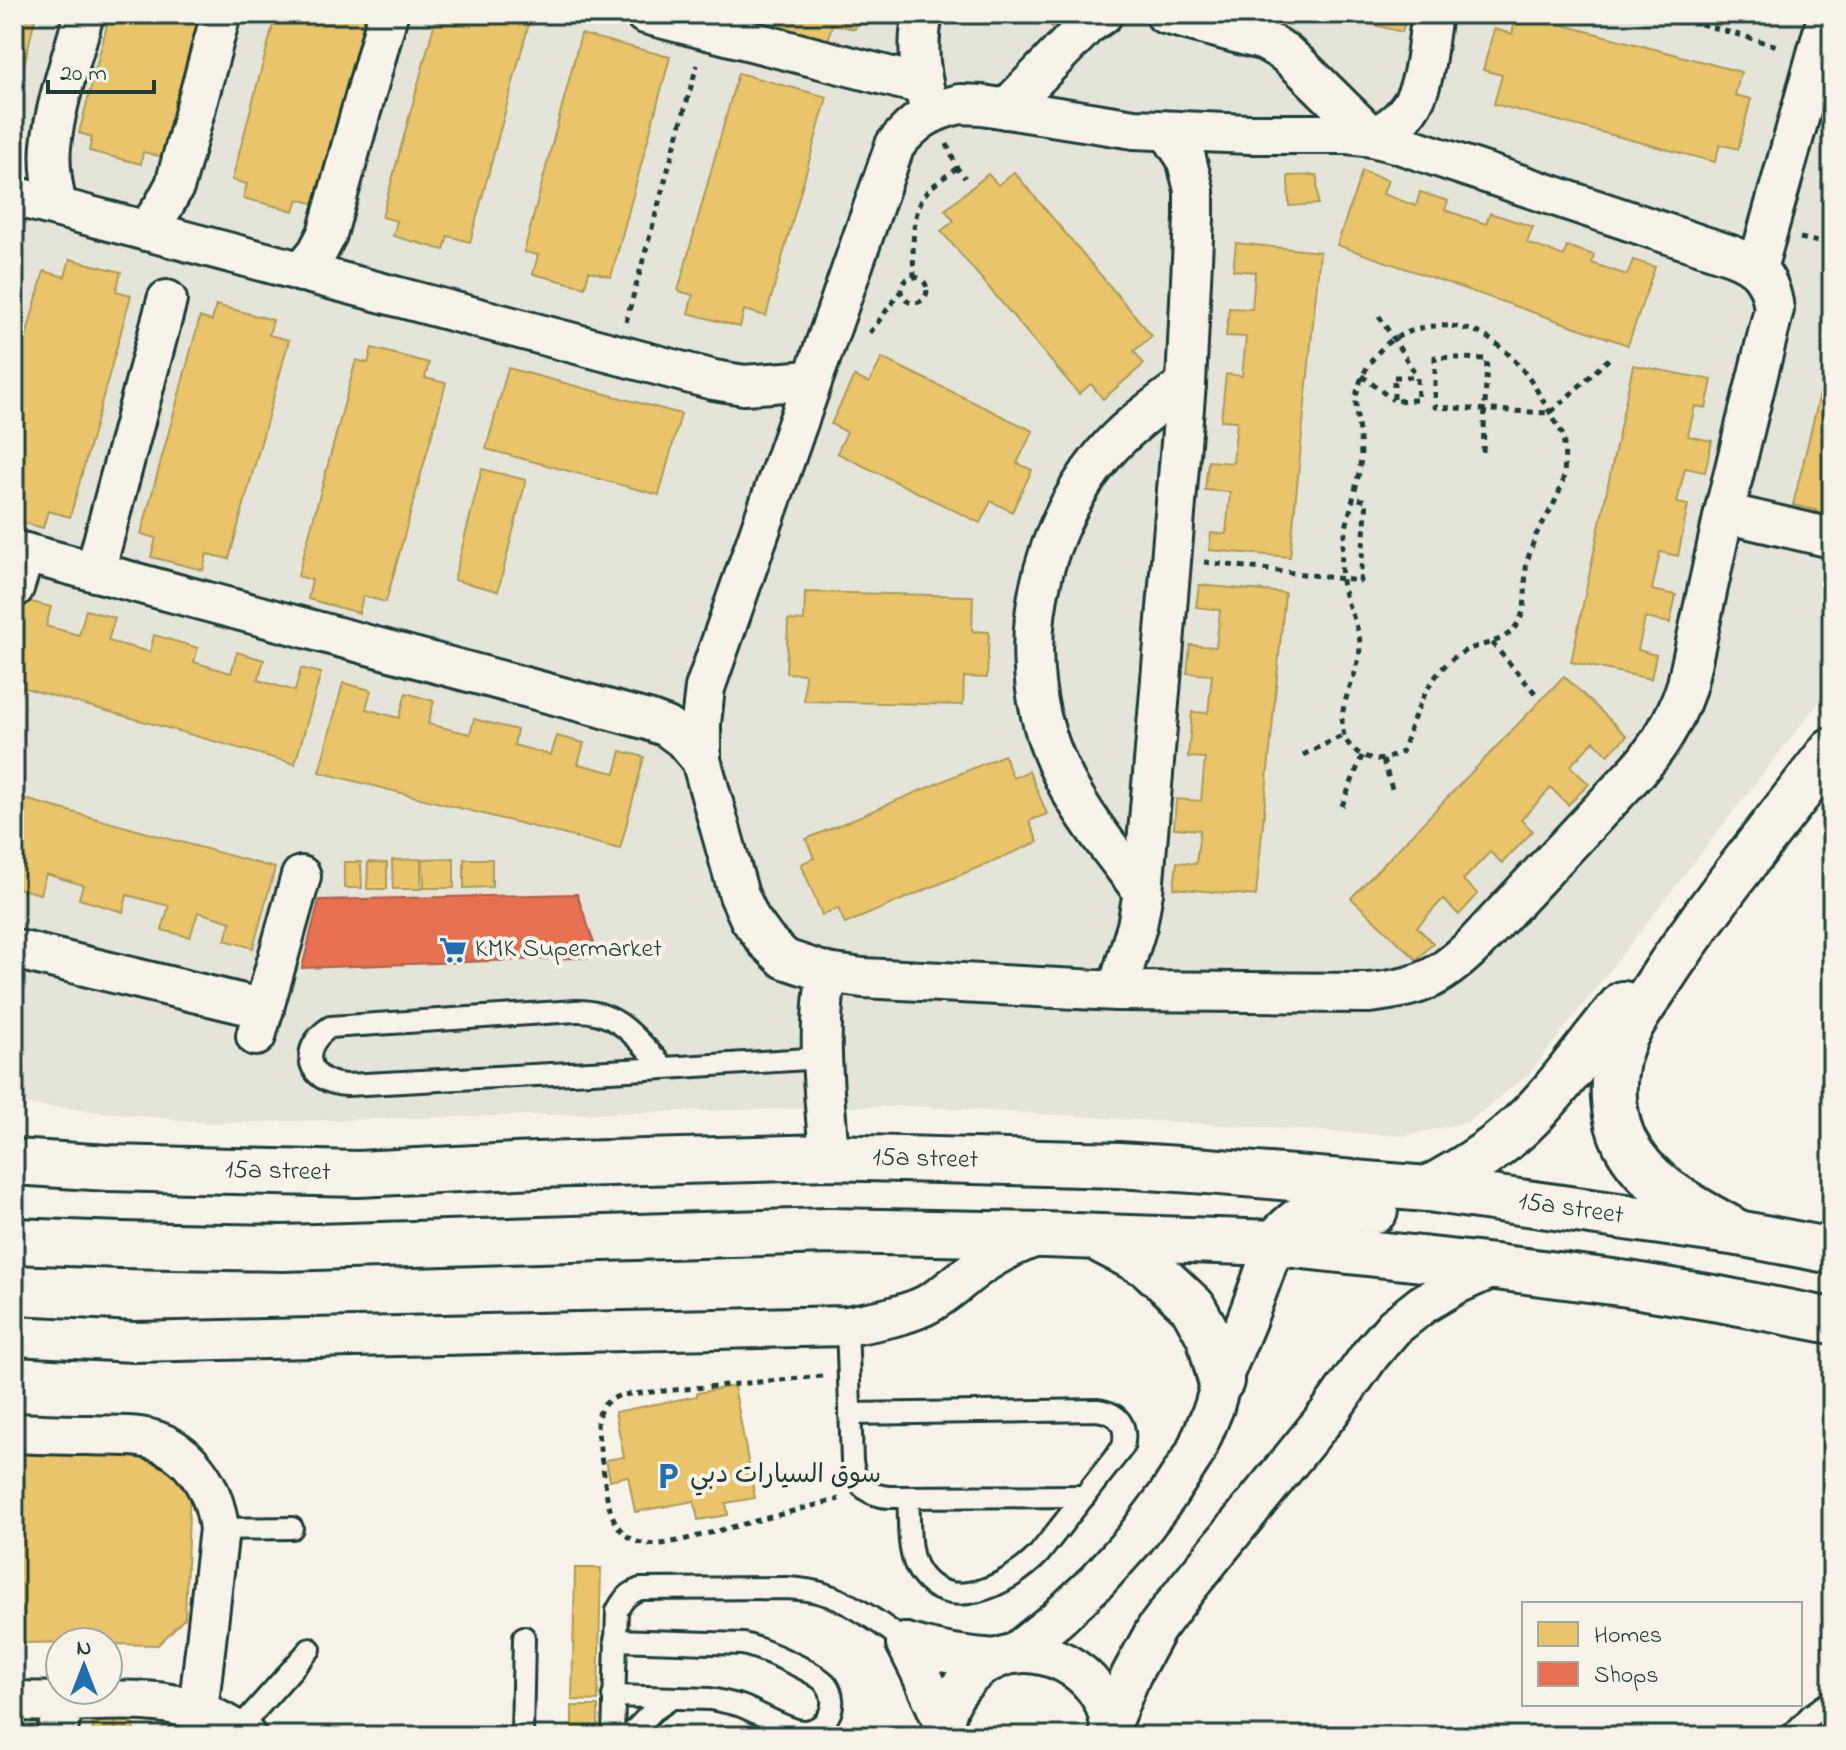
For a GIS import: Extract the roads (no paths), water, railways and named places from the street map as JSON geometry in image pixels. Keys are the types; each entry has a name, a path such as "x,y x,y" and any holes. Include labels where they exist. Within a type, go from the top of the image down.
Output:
{"main road":[{"path":"1738,1233 1662,1187 1641,1167 1625,1143 1616,1115 1613,1086 1617,1057 1628,1030 1689,936 1832,750"},
{"path":"1428,1189 1465,1169 1512,1134 1550,1094 1649,975 1689,936"},
{"name":"15a street","path":"14,1162 109,1168 358,1174 536,1165 829,1157 1119,1165 1428,1189 1738,1233 1832,1251"},
{"path":"1275,1243 1306,1216 1334,1207 1658,1242 1685,1243 1738,1233"},
{"path":"14,1241 283,1248 828,1231 1275,1243 1628,1284 1832,1321"},
{"path":"1093,1236 1148,1265 1193,1307 1209,1336 1221,1381"}],"street":[{"path":"57,207 50,148 84,14"},
{"path":"146,231 175,185 221,14"},
{"path":"301,272 317,253 327,234 388,14"},
{"path":"645,14 707,30 927,99 1134,129 1372,137 1716,250 1745,260 1757,269 1772,295 1774,309 1680,708 1655,751 1639,769 1453,966 1427,981 1398,990 1368,993 1117,991 863,978 827,973 785,959 766,941 750,919 739,895 701,760 705,688 895,145 927,99 918,57 923,14"},
{"path":"1006,109 1087,25 1103,14"},
{"path":"1165,14 1265,41 1284,52 1372,137"},
{"path":"1372,137 1388,130 1413,105 1420,88 1432,14"},
{"path":"1757,269 1828,14"},
{"path":"1117,991 1134,937 1143,892 1186,384 1194,190 1186,158 1168,131"},
{"path":"14,196 714,380 744,385 811,380"},
{"path":"95,572 167,300"},
{"path":"1143,892 1089,820 1066,782 1049,742 1038,700 1033,656 1035,613 1043,569 1057,528 1078,490 1104,454 1135,422 1186,384"},
{"path":"1724,513 1832,538"},
{"path":"18,564 95,572 648,720 667,727 683,739 701,760"},
{"path":"14,949 260,1022 301,876"},
{"path":"827,973 822,1012 829,1157"},
{"path":"14,1336 134,1342 847,1326 888,1319 926,1305 997,1254 1044,1235"},
{"path":"943,1729 953,1695 971,1673 1005,1656 1057,1619 1097,1581 1151,1518 1195,1453 1275,1243"},
{"path":"1111,1730 1131,1675 1156,1629 1329,1413 1370,1355 1394,1327 1423,1304 1495,1267"},
{"path":"14,1433 140,1437 162,1443 182,1455 198,1471 210,1491 219,1529 198,1711"},
{"path":"906,1643 965,1657 1041,1654 1066,1663 1087,1678 1103,1699 1111,1730"},
{"path":"906,1643 943,1729"},
{"path":"14,1701 60,1719 138,1701 169,1703 198,1711 241,1733"}],"lane":[{"path":"665,1068 620,1022 591,1011 330,1027 318,1035 311,1049 311,1064 319,1077 332,1084 665,1068 823,1058"},
{"path":"847,1326 854,1473 867,1492 878,1496 908,1497 1085,1496"},
{"path":"850,1414 1097,1410 1108,1411 1123,1426 1123,1447 1027,1568 978,1592 947,1592 923,1576 915,1564 911,1549 908,1497"},
{"path":"219,1529 292,1528"},
{"path":"613,1736 617,1611 630,1593 640,1589 809,1590 831,1596 852,1607 906,1643"},
{"path":"522,1736 524,1637"},
{"path":"613,1696 726,1702 799,1731 813,1730 825,1722 832,1710 832,1696 826,1683 758,1647 615,1640"},
{"path":"241,1733 310,1649"},
{"path":"629,1736 653,1711 672,1698"},
{"path":"1791,1736 1811,1715 1832,1700"}],"place":[{"name":"KMK Supermarket","path":"453,950"},
{"name":"سوق السيارات دبي","path":"668,1476"}]}
